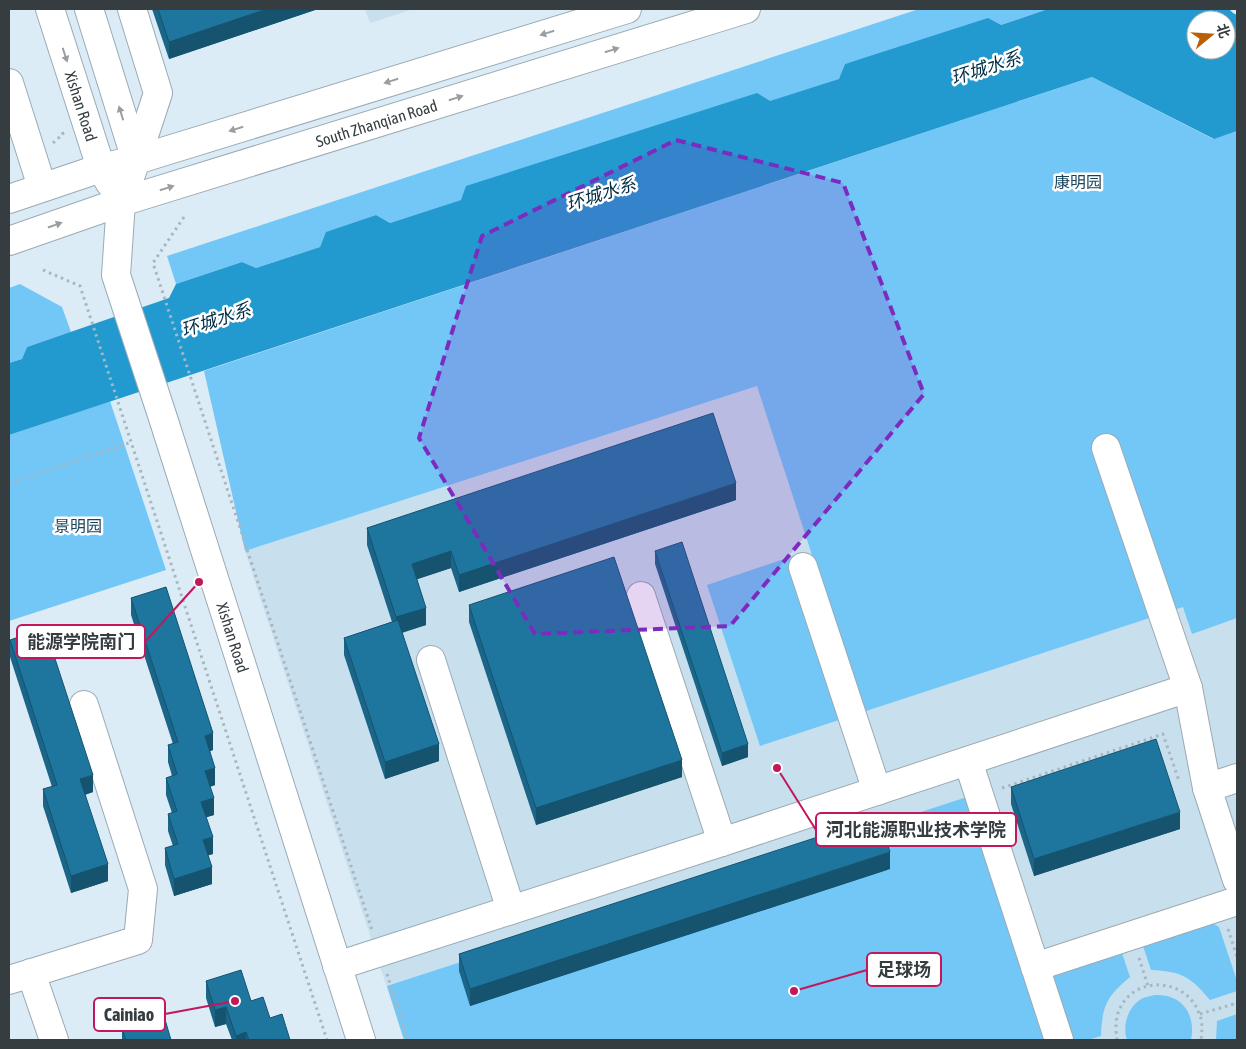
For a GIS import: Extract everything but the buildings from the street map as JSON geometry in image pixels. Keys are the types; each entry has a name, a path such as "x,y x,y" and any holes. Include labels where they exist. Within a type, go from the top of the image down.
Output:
{"main road":[{"name":"Xishan Road","path":"50,9 101,168 121,202"},
{"path":"89,9 136,160"},
{"name":"Xishan Road","path":"132,9 158,93 121,202 116,275 361,1040"},
{"path":"9,199 101,168 136,160 627,9"},
{"name":"South Zhanqian Road","path":"9,241 121,202 746,9"},
{"path":"9,83 16,128 42,187"},
{"path":"1106,448 1188,688 1194,789 1237,880"},
{"path":"803,568 877,791"},
{"path":"640,596 722,842"},
{"path":"431,660 511,910"},
{"path":"337,966 722,842 1188,688"},
{"path":"54,1040 20,976 138,940 143,889 84,706"},
{"path":"968,761 1059,1040"},
{"path":"1194,789 1237,778"},
{"path":"1035,967 1231,910"}],"path":[{"path":"184,217 154,263 408,1040"},
{"path":"43,270 80,286 327,1040"},
{"path":"9,484 132,442"},
{"path":"979,795 1163,734 1194,789"},
{"path":"1231,910 1237,957"},
{"path":"1117,1040 1115,1027 1118,1013 1124,1001 1135,992 1148,986 1161,984 1185,993 1194,1003 1200,1014 1202,1027 1200,1040"},
{"path":"1200,1014 1237,1003"}],"highlighted area":[{"path":"676,140 843,183 924,394 730,626 535,634 419,438 482,236"}],"shaded area":[{"path":"365,9 414,9 370,23"},
{"path":"1237,231 1237,1040 404,1040 245,551"}],"green space":[{"path":"919,9 1048,9 1001,25 845,64 840,79 390,223 376,215 327,232 320,247 256,268 242,262 176,284 167,256"},
{"name":"康明园","path":"1092,77 1213,139 1237,131 1237,618 1192,634 1183,607 863,712 757,386 245,551 204,371"},
{"path":"20,284 62,307 71,332 27,347 22,359 9,363 9,288"},
{"name":"景明园","path":"110,401 166,570 9,621 9,435"},
{"path":"793,556 845,718 760,746 707,585"},
{"path":"967,797 1046,1040 404,1040 387,986"},
{"path":"1209,921 1219,927 1237,981 1237,991 1210,1000 1197,986 1185,977 1170,972 1151,970 1142,943"},
{"path":"1121,950 1130,977 1116,990 1107,1002 1101,1036 1088,1040 1070,1040 1051,982 1055,972"},
{"path":"1155,995 1174,999 1185,1007 1191,1019 1191,1040 1127,1040 1126,1022 1133,1006 1143,998"},
{"path":"1237,1014 1237,1040 1216,1040 1217,1021"}],"water":[{"name":"环城水系","path":"1048,9 1229,9 1186,10 1186,60 1236,60 1237,15 1237,131 1214,139 1092,77 9,435 9,363 22,359 27,347 169,298 176,284 242,262 256,268 320,247 326,232 376,215 390,223 461,200 466,186 757,93 770,101 839,79 845,64 988,18 1001,25"}],"place":[{"name":"能源学院南门","path":"199,582"},
{"name":"河北能源职业技术学院","path":"777,768"},
{"name":"足球场","path":"794,991"},
{"name":"Cainiao","path":"235,1001"}]}
